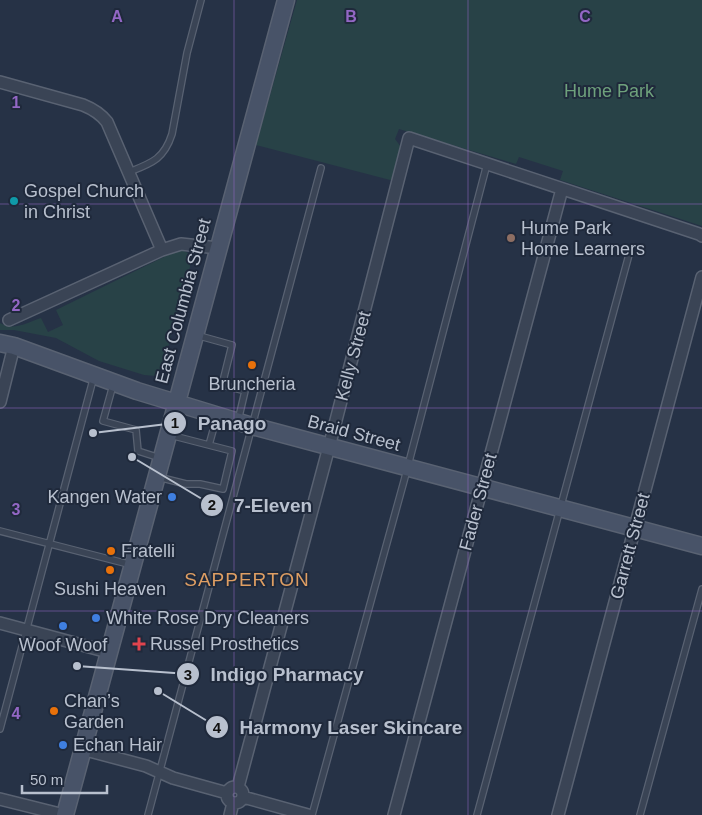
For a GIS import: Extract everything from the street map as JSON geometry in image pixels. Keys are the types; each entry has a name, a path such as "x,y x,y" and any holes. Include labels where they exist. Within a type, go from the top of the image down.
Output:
{"main road":[{"name":"East Columbia Street","path":"64,815 286,0"},
{"name":"Braid Street","path":"7,345 114,383 245,424 702,546"}],"street":[{"path":"0,82 94,109 102,115 107,122 162,250"},
{"name":"Kelly Street","path":"230,815 329,447 409,138 562,189"},
{"path":"562,189 702,236"},
{"name":"Fader Street","path":"394,815 562,189"},
{"path":"9,320 162,250 181,244 218,248"},
{"name":"Garrett Street","path":"558,815 702,277"},
{"path":"0,402 7,345"},
{"path":"0,623 108,652"},
{"path":"82,749 146,766 173,778 310,815"},
{"path":"0,799 64,815"}],"lane":[{"path":"129,172 154,162 168,147 187,53 202,0"},
{"path":"310,815 407,468 487,164"},
{"path":"148,815 245,424 321,168"},
{"path":"477,815 630,251"},
{"path":"194,335 232,345 222,385 245,391 245,424"},
{"path":"0,729 2,713 94,376"},
{"path":"114,383 103,421 136,430 138,451 160,458"},
{"path":"209,445 217,415"},
{"path":"156,476 186,484 200,484 223,489 232,451 167,434"},
{"path":"0,531 132,566"},
{"path":"640,815 702,589"}],"green space":[{"name":"Hume Park","path":"297,0 702,0 702,226 560,180 563,171 519,157 516,164 399,129 395,139 401,147 394,181 256,145"},
{"path":"176,251 184,251 190,254 191,263 163,366 156,376 144,375 99,361 56,338 14,330 0,330 0,323 15,326 41,318 48,332 63,325 56,310"}],"place":[{"name":"Gospel Church in Christ","path":"14,201"},
{"name":"Hume Park Home Learners","path":"511,238"},
{"name":"Bruncheria","path":"252,365"},
{"name":"Panago","path":"93,433"},
{"name":"7-Eleven","path":"132,457"},
{"name":"Kangen Water","path":"172,497"},
{"name":"Fratelli","path":"111,551"},
{"name":"Sushi Heaven","path":"110,570"},
{"name":"White Rose Dry Cleaners","path":"96,618"},
{"name":"Woof Woof","path":"63,626"},
{"name":"Russel Prosthetics","path":"139,644"},
{"name":"Indigo Pharmacy","path":"77,666"},
{"name":"Harmony Laser Skincare","path":"158,691"},
{"name":"Chan’s Garden","path":"54,711"},
{"name":"Echan Hair","path":"63,745"}],"district":[{"name":"SAPPERTON","path":"247,579"}]}
